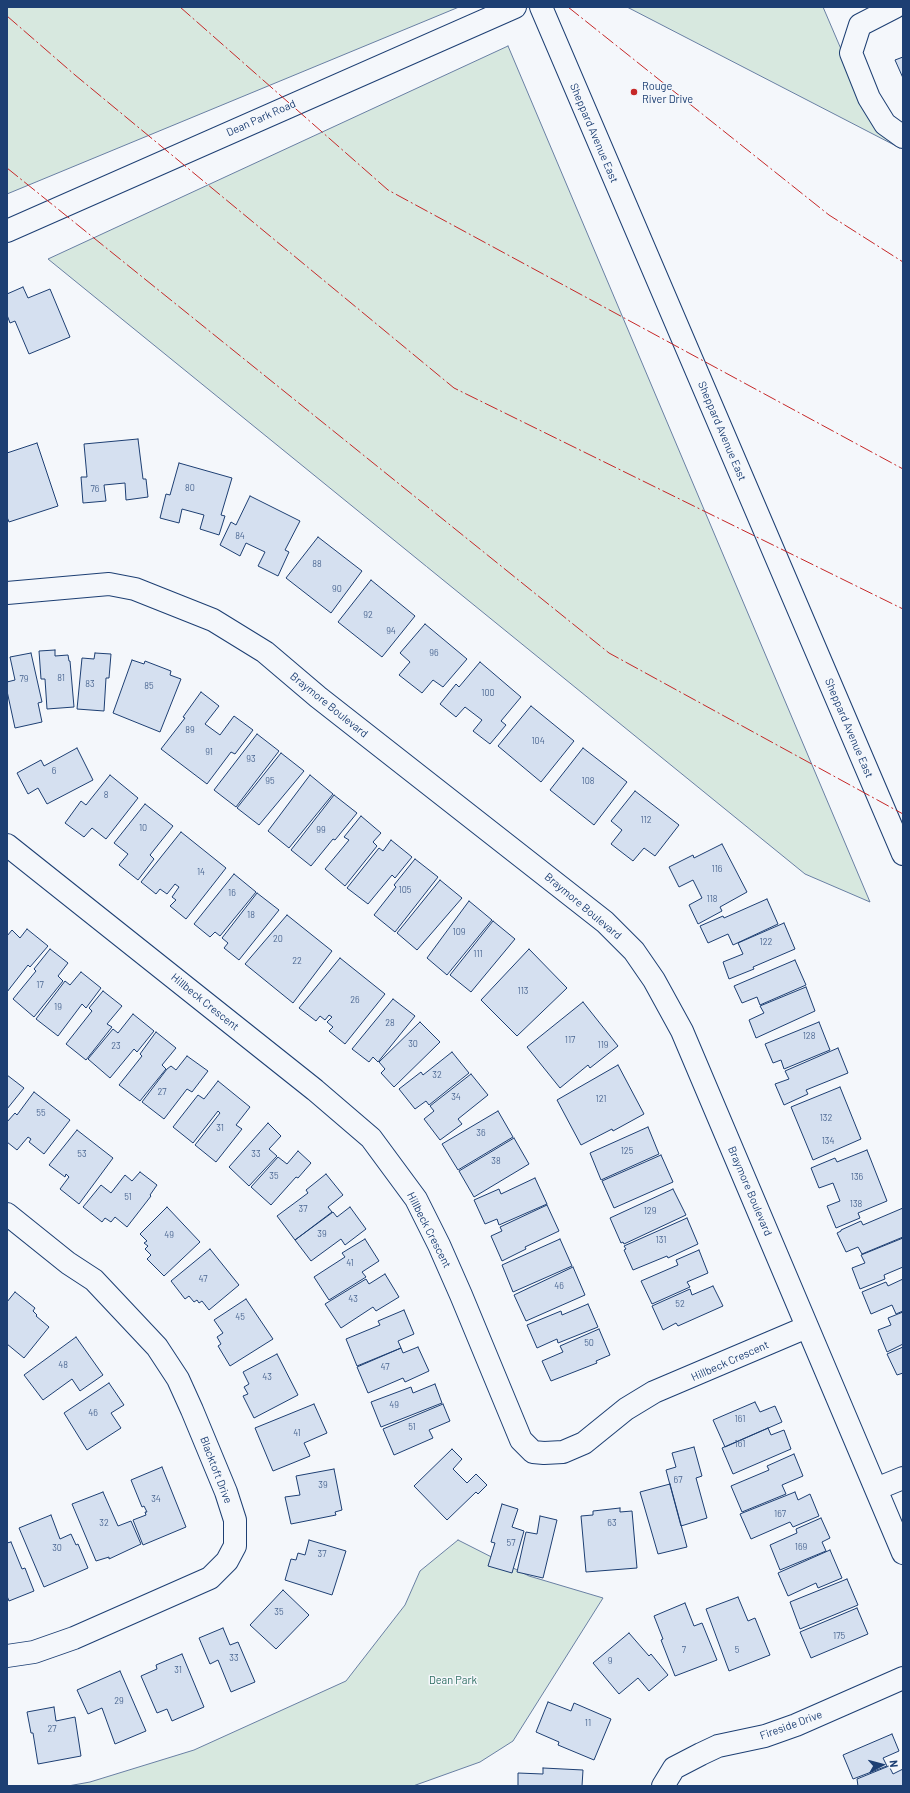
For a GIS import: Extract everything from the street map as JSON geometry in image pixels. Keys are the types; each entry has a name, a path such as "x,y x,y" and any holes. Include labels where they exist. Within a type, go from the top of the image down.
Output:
{"street":[{"name":"Dean Park Road","path":"7,231 515,7"},
{"name":"Sheppard Avenue East","path":"541,7 903,854"},
{"path":"894,7 860,25 851,53 869,98 885,124 903,138"},
{"name":"Braymore Boulevard","path":"7,593 109,584 135,589 213,620 265,652 318,697 605,922 634,951 654,980 682,1031 903,1553"},
{"name":"Hillbeck Crescent","path":"7,845 309,1085 371,1138 416,1198 452,1274 521,1440 533,1452 563,1452 584,1442 626,1409 654,1392 807,1327"},
{"name":"Blacktoft Drive","path":"7,1214 68,1263 94,1280 156,1347 178,1379 226,1492 235,1520 235,1546 227,1561 210,1578 74,1638 34,1652 7,1656"},
{"path":"876,1489 903,1478"},
{"name":"Fireside Drive","path":"663,1786 674,1768 718,1746 765,1736 796,1725 903,1678"}],"green space":[{"path":"7,7 459,7 7,194"},
{"path":"627,7 823,7 862,98 900,148"},
{"path":"508,46 870,902 805,874 48,259"},
{"name":"Dean Park","path":"458,1540 529,1576 603,1598 513,1741 480,1762 413,1786 68,1786 90,1782 194,1750 346,1681 405,1605 420,1571"}],"building":[{"path":"903,57 903,78 895,60"},
{"path":"23,287 28,298 50,289 70,337 29,354 15,321 10,323 7,315 7,294"},
{"path":"138,439 143,479 146,479 148,497 126,500 125,483 104,485 106,501 83,503 81,477 87,477 84,444"},
{"path":"37,443 58,506 9,522 7,517 7,453"},
{"path":"179,463 232,478 221,515 225,516 219,535 200,529 204,515 182,509 179,523 160,518 166,494 170,495"},
{"path":"250,496 300,521 285,550 289,552 278,576 258,566 265,552 246,543 240,556 220,545 231,522 236,525"},
{"path":"318,537 362,571 331,613 286,578"},
{"path":"371,580 415,616 382,657 338,622"},
{"path":"425,624 467,659 443,687 433,680 422,693 399,675 410,662 400,653"},
{"path":"55,650 55,656 68,655 70,661 74,707 47,709 45,679 41,679 39,651"},
{"path":"31,653 42,702 38,703 42,722 15,728 7,691 7,682 15,680 10,657"},
{"path":"95,653 111,654 109,678 106,678 104,711 77,709 82,658 94,659"},
{"path":"132,660 144,664 145,661 171,671 170,675 181,679 160,732 113,713"},
{"path":"480,662 521,697 501,721 506,725 490,744 473,731 482,720 465,707 456,717 440,704 456,684 459,687"},
{"path":"201,692 219,706 205,724 220,735 234,716 253,730 235,754 231,752 207,784 161,749 185,718 183,717"},
{"path":"531,706 574,741 541,782 498,746"},
{"path":"257,734 279,751 236,807 214,790"},
{"path":"77,748 93,780 47,804 38,788 28,794 17,773 41,760 44,766"},
{"path":"583,748 627,782 594,825 550,790"},
{"path":"281,753 304,771 259,825 237,808"},
{"path":"110,775 138,798 106,839 92,828 84,837 65,823 81,801 86,805"},
{"path":"310,775 333,794 289,848 268,831"},
{"path":"635,791 679,825 655,856 644,848 633,861 611,844 622,830 611,821"},
{"path":"334,795 357,813 311,866 291,850"},
{"path":"145,804 173,826 150,855 154,859 138,880 119,865 128,854 114,843"},
{"path":"361,816 381,833 373,842 377,846 345,886 325,869 349,840 344,837"},
{"path":"181,832 226,868 186,919 170,906 176,900 172,897 179,887 175,884 167,894 160,889 156,894 141,882"},
{"path":"391,840 412,857 395,878 392,875 368,904 347,888 379,848 383,851"},
{"path":"722,844 747,892 720,907 722,911 698,924 689,905 702,898 693,880 679,887 669,867 693,855 694,858"},
{"path":"415,859 438,877 395,932 374,915 396,887 394,885"},
{"path":"234,874 256,892 220,936 215,932 210,937 194,924"},
{"path":"440,880 462,898 417,950 397,933"},
{"path":"257,893 279,910 239,960 224,948 228,943 222,938"},
{"path":"767,899 778,924 733,945 728,934 708,943 700,926 723,916 724,918"},
{"path":"469,901 492,920 447,975 427,958"},
{"path":"287,915 332,951 293,1003 245,964"},
{"path":"493,921 515,939 471,992 450,975"},
{"path":"784,923 795,949 753,967 754,969 729,979 723,962 743,954 738,943"},
{"path":"27,929 48,946 30,967 28,965 7,992 7,936 12,930 20,938"},
{"path":"50,949 68,963 58,976 63,981 34,1017 13,999 36,971 34,969"},
{"path":"529,949 567,988 517,1036 481,1000"},
{"path":"340,958 385,994 345,1044 329,1031 333,1027 327,1022 332,1017 329,1015 325,1020 320,1016 316,1021 299,1008"},
{"path":"795,960 806,985 760,1005 757,997 742,1003 734,986"},
{"path":"81,972 101,988 86,1008 82,1004 58,1036 36,1019 65,981 70,985"},
{"path":"806,987 815,1011 756,1038 749,1020 764,1013 760,1006"},
{"path":"103,991 122,1006 107,1024 112,1027 86,1060 66,1044 92,1011 89,1008"},
{"path":"393,999 415,1016 378,1062 373,1057 369,1062 352,1049"},
{"path":"583,1002 618,1046 590,1068 588,1065 560,1088 527,1047"},
{"path":"133,1014 154,1031 137,1052 134,1049 110,1078 88,1059 113,1029 118,1033"},
{"path":"420,1022 440,1042 394,1087 381,1073 385,1069 379,1062"},
{"path":"819,1022 830,1050 784,1069 781,1060 773,1063 765,1044"},
{"path":"156,1032 176,1048 162,1065 166,1069 140,1101 119,1085 142,1056 140,1054"},
{"path":"838,1048 848,1073 806,1090 808,1094 784,1105 775,1084 789,1079 785,1071"},
{"path":"452,1052 469,1073 429,1105 426,1101 415,1109 399,1089 421,1072 423,1075"},
{"path":"187,1056 208,1071 192,1092 187,1089 164,1119 142,1102 167,1069 171,1066 176,1070"},
{"path":"618,1065 644,1114 613,1131 612,1129 581,1145 557,1100"},
{"path":"471,1074 488,1095 458,1119 462,1124 440,1140 424,1119 434,1111 430,1106"},
{"path":"7,1075 24,1088 7,1109"},
{"path":"218,1081 250,1107 236,1125 242,1129 216,1162 195,1145 220,1113 218,1111 193,1143 173,1127 198,1095 204,1099"},
{"path":"840,1087 861,1139 813,1160 791,1107"},
{"path":"34,1092 70,1120 44,1154 29,1142 31,1139 28,1137 17,1150 7,1142 7,1122 15,1113 17,1115"},
{"path":"498,1111 513,1137 458,1170 442,1144"},
{"path":"268,1123 281,1136 269,1149 277,1156 249,1186 229,1167"},
{"path":"648,1127 659,1154 601,1180 590,1153"},
{"path":"77,1130 113,1158 79,1204 60,1189 69,1177 66,1174 65,1177 49,1165"},
{"path":"514,1138 529,1164 474,1197 459,1171"},
{"path":"867,1150 887,1201 858,1213 860,1218 836,1228 827,1206 840,1201 833,1183 819,1188 811,1168 835,1158 837,1162"},
{"path":"298,1151 311,1163 298,1178 296,1177 271,1205 251,1187 278,1157 287,1164"},
{"path":"661,1155 673,1182 614,1208 602,1181"},
{"path":"140,1172 157,1185 150,1195 151,1196 127,1227 115,1217 111,1222 105,1218 102,1222 83,1207 101,1185 111,1193 125,1175 132,1181"},
{"path":"326,1174 343,1195 328,1207 332,1212 295,1240 277,1216 308,1193 306,1190"},
{"path":"535,1178 547,1204 499,1225 497,1219 485,1224 474,1200 499,1189 501,1194"},
{"path":"673,1189 686,1215 624,1244 623,1242 621,1243 610,1218"},
{"path":"547,1205 559,1231 525,1247 526,1249 502,1261 491,1236 502,1231 500,1227"},
{"path":"167,1207 200,1242 164,1276 147,1259 151,1255 145,1249 148,1246 144,1243 147,1241 140,1234"},
{"path":"350,1207 366,1229 345,1245 341,1239 311,1261 295,1240 333,1212 337,1217"},
{"path":"903,1208 903,1237 862,1254 858,1247 846,1252 837,1233 861,1221 863,1225"},
{"path":"687,1218 698,1244 668,1258 667,1256 633,1270 624,1250 626,1249 624,1246"},
{"path":"903,1238 903,1267 884,1275 885,1279 860,1289 852,1268 865,1263 861,1255"},
{"path":"365,1239 379,1261 362,1272 366,1277 329,1300 314,1277 345,1257 342,1253"},
{"path":"560,1239 572,1266 513,1292 502,1265"},
{"path":"210,1249 239,1285 209,1310 202,1301 199,1303 197,1300 194,1302 189,1296 185,1299 171,1281"},
{"path":"699,1250 708,1273 687,1282 690,1287 652,1304 641,1281 678,1265 676,1260"},
{"path":"573,1267 585,1295 526,1321 514,1295"},
{"path":"385,1274 399,1297 376,1311 373,1307 341,1328 325,1304 366,1279 369,1284"},
{"path":"903,1279 903,1311 896,1314 892,1305 871,1314 862,1292 886,1282 888,1286"},
{"path":"713,1286 723,1306 678,1326 676,1323 663,1330 652,1306 690,1289 692,1295"},
{"path":"15,1292 35,1308 33,1311 37,1315 36,1316 49,1327 24,1358 7,1344 7,1302"},
{"path":"246,1299 273,1339 230,1366 218,1346 221,1344 217,1337 223,1333 214,1320"},
{"path":"588,1304 598,1327 558,1343 557,1339 537,1348 527,1325 561,1311 562,1315"},
{"path":"404,1310 414,1334 398,1341 401,1348 357,1366 346,1339 380,1325 378,1321"},
{"path":"903,1312 903,1344 887,1352 878,1330 891,1325 888,1318"},
{"path":"599,1329 610,1355 596,1361 597,1363 551,1381 542,1361 563,1352 560,1346"},
{"path":"76,1337 103,1375 80,1391 72,1379 43,1400 24,1375"},
{"path":"418,1347 429,1371 405,1382 403,1378 368,1393 357,1367 401,1348 403,1353"},
{"path":"903,1347 903,1373 897,1375 887,1354"},
{"path":"277,1354 298,1395 254,1418 243,1396 248,1394 244,1387 249,1384 243,1372"},
{"path":"109,1383 124,1405 111,1413 121,1428 87,1450 64,1413"},
{"path":"435,1384 442,1403 381,1427 371,1402 411,1387 413,1393"},
{"path":"755,1402 760,1412 775,1406 782,1422 725,1447 713,1420"},
{"path":"314,1404 327,1433 304,1443 310,1456 273,1471 255,1428"},
{"path":"443,1404 450,1421 429,1430 433,1438 394,1455 383,1429"},
{"path":"768,1428 771,1435 784,1430 791,1449 733,1474 722,1448"},
{"path":"694,1447 702,1476 696,1478 707,1518 681,1526 666,1470 676,1467 672,1453"},
{"path":"452,1449 462,1459 453,1469 467,1483 476,1474 487,1485 478,1494 476,1492 447,1520 414,1486"},
{"path":"794,1454 803,1476 782,1485 786,1494 742,1512 731,1486 769,1470 767,1466"},
{"path":"162,1467 186,1527 143,1545 133,1520 146,1515 145,1512 147,1512 144,1506 142,1507 131,1480"},
{"path":"334,1469 342,1510 335,1512 336,1515 291,1524 285,1497 300,1495 296,1476"},
{"path":"670,1484 687,1547 658,1554 640,1492"},
{"path":"103,1492 118,1526 131,1521 141,1544 109,1559 109,1557 96,1561 72,1504"},
{"path":"795,1492 798,1500 810,1494 819,1516 793,1527 790,1522 751,1539 740,1514"},
{"path":"502,1504 518,1509 512,1527 524,1531 512,1573 488,1566 495,1543 491,1542"},
{"path":"620,1508 620,1512 632,1511 637,1568 586,1572 581,1516 593,1515 593,1511"},
{"path":"51,1515 60,1539 71,1534 76,1545 78,1544 88,1568 44,1587 19,1528"},
{"path":"540,1516 557,1520 543,1578 517,1572 526,1532 537,1534"},
{"path":"821,1518 830,1538 822,1542 826,1551 780,1570 770,1545 797,1533 796,1529"},
{"path":"309,1540 346,1551 332,1595 285,1580 291,1559 296,1560 298,1553 305,1555"},
{"path":"11,1542 22,1569 25,1568 34,1591 9,1601 7,1596 7,1543"},
{"path":"830,1550 842,1578 818,1588 816,1583 788,1596 778,1573"},
{"path":"847,1579 858,1605 800,1629 790,1602"},
{"path":"283,1590 309,1615 276,1649 250,1625"},
{"path":"738,1597 748,1621 755,1618 770,1655 729,1671 706,1609"},
{"path":"685,1603 694,1626 702,1623 717,1660 675,1676 661,1640 663,1639 654,1616"},
{"path":"857,1608 868,1634 811,1658 800,1632"},
{"path":"223,1628 230,1645 238,1642 255,1682 231,1692 218,1660 210,1664 199,1638"},
{"path":"629,1633 649,1656 651,1654 668,1675 649,1691 638,1678 619,1694 593,1663"},
{"path":"182,1654 204,1707 172,1721 167,1709 157,1713 141,1676 157,1669 156,1665"},
{"path":"120,1671 146,1731 115,1744 102,1708 88,1714 77,1690"},
{"path":"548,1702 571,1711 574,1703 611,1719 594,1760 558,1745 559,1742 536,1732"},
{"path":"54,1707 56,1721 75,1717 81,1756 38,1764 33,1733 31,1733 27,1712"},
{"path":"892,1734 899,1751 883,1758 887,1766 853,1779 843,1755"},
{"path":"889,1766 893,1774 903,1769 903,1786 858,1786 857,1779"},
{"path":"543,1768 583,1770 582,1786 518,1786 518,1773 543,1774"}],"power":[{"path":"180,7 388,190 903,469"},
{"path":"568,7 829,215 903,262"},
{"path":"7,16 75,75 454,388 903,609"},
{"path":"7,168 609,653 903,814"}],"place":[{"name":"Rouge River Drive","path":"634,92"}]}
